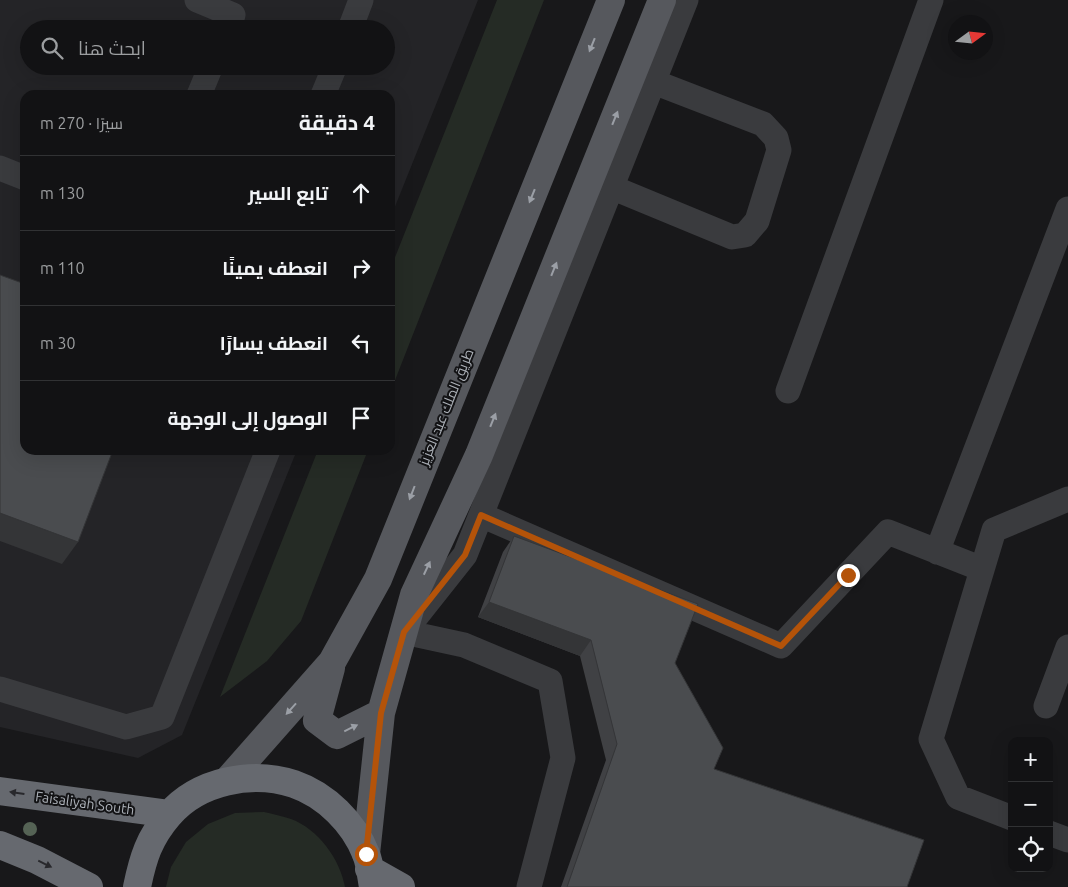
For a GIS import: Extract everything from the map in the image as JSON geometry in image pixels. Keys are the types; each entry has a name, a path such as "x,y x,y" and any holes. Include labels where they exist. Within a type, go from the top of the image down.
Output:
{"highway":[{"path":"137,887 142,861 153,836 170,814 186,800 206,788 227,781 260,778 294,784 325,800 349,824 369,870 401,887"},
{"name":"Faisaliyah South","path":"0,791 170,814"},
{"path":"0,845 37,860 89,887"}],"main road":[{"name":"طريق الملك عبد العزيز","path":"227,781 332,662 378,579 611,0"},
{"path":"369,870 381,713 414,595 479,455 662,0"},
{"path":"332,662 317,720 337,735 381,713"}],"street":[{"path":"197,0 233,16 231,20"},
{"path":"353,20 361,0"},
{"path":"529,887 563,758 550,681 464,645 404,632 465,555 686,0"},
{"path":"788,391 931,0"},
{"path":"201,90 207,75"},
{"path":"325,90 331,75"},
{"path":"611,187 732,237 745,235 757,221 779,150 776,138 763,124 654,82"},
{"path":"0,168 20,176"},
{"path":"937,552 1068,209"},
{"path":"0,689 126,727 162,716 266,455"},
{"path":"1008,816 958,797 930,739 994,530 1068,499"},
{"path":"481,515 781,646 888,532 982,570"},
{"path":"1046,706 1068,647"},
{"path":"1053,834 1068,840"}],"shaded area":[{"path":"0,0 478,0 395,207 395,90 20,90 20,455 295,455 182,735 138,758 0,727"},
{"path":"497,0 544,0 395,380 395,257"},
{"path":"316,455 366,455 301,621 267,661 220,697"},
{"path":"264,812 291,819 310,830 319,838 333,856 345,887 166,887 171,867 186,842 208,824 235,813"}],"building":[{"path":"0,275 20,282 20,455 111,455 78,542 0,513"},
{"path":"514,536 698,604 675,663 723,748 714,769 924,840 907,887 567,887 617,744 591,640 489,602"}],"route":[{"path":"366,854 381,713 404,632 465,555 481,515 781,646 848,575"}]}
